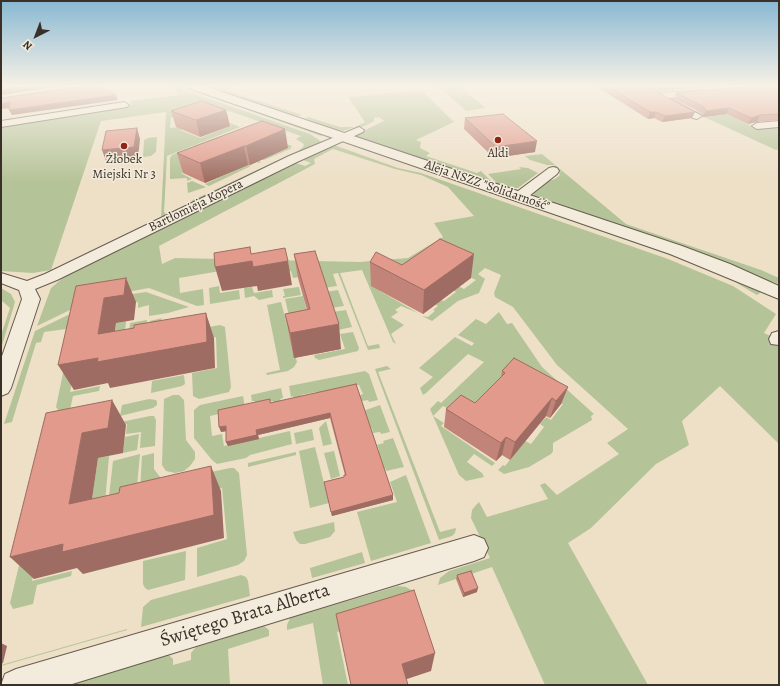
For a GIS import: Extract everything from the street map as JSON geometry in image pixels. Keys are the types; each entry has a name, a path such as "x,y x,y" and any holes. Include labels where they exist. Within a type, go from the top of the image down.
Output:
{"street":[{"path":"1,124 40,118"},
{"name":"Aleja NSZZ \"Solidarność\"","path":"286,118 676,250 723,268 779,293"},
{"path":"757,126 779,124"},
{"name":"Bartłomieja Kopera","path":"26,287 51,277 359,130"},
{"path":"519,197 553,171"},
{"path":"1,278 16,282 26,287 30,295 30,304 1,388"},
{"name":"Świętego Brata Alberta","path":"16,685 474,548"}],"green space":[{"path":"51,118 123,118 101,121 51,270 33,273 1,271 1,126"},
{"path":"166,118 171,118 170,128 180,127 210,119 180,130 200,138 232,125 224,122 225,121 240,127 167,156 164,212 167,215 161,218"},
{"path":"249,118 264,118 310,134 322,142 194,202 191,201 298,151 304,144 296,139 301,136"},
{"path":"270,118 277,118 324,134 321,136"},
{"path":"305,118 311,118 340,127 355,127 343,131 328,128"},
{"path":"362,118 374,118 374,121 360,128 355,127 365,122"},
{"path":"380,118 450,118 454,122 416,140 421,142 420,148 430,153 426,156 477,173 481,171 493,183 357,138 356,135 359,133 384,121"},
{"path":"706,118 734,118 756,128 779,126 779,149 776,150"},
{"path":"243,128 292,146 290,149 261,160 289,148 265,139 247,156 261,162 259,163 241,156 234,159 251,166 209,186 205,184 238,169 216,159 181,173 192,179 187,181 187,178 170,179 170,158 172,155 191,147 213,157 209,153 193,146"},
{"path":"157,137 156,152 151,156 143,157 144,140"},
{"path":"334,145 398,168 421,173 668,259 733,286 776,314 764,333 779,340 779,444 720,386 682,421 689,445 656,464 591,528 568,543 648,685 545,685 492,567 438,585 440,578 449,571 490,558 471,518 472,510 479,502 487,517 548,499 540,485 545,483 557,495 619,454 607,443 628,429 557,365 513,307 495,297 494,293 501,275 485,268 478,274 485,279 479,293 458,301 432,321 422,316 428,317 438,306 435,304 440,300 444,301 456,292 453,290 458,286 464,289 476,280 437,261 380,291 418,313 401,306 395,310 398,312 391,317 404,325 391,334 396,344 393,342 362,270 340,273 368,346 379,344 380,348 368,350 338,273 333,274 337,286 324,288 319,274 293,278 291,271 260,276 226,270 179,278 180,293 203,289 204,305 197,306 149,288 105,296 103,294 37,326 51,288 64,277 296,163 305,166 311,163 303,160","holes":["333,149 395,169 421,175 448,187 474,216 434,223 443,237 408,258 360,262 175,258 162,264 159,246 315,164 314,159"]},
{"path":"542,154 626,224 761,270 779,278 779,284 770,281 769,283 536,198 533,193 548,181 555,179 560,175 559,173 561,171 552,168 555,165 547,165 530,160 525,156"},
{"path":"519,167 528,168 538,173 518,188 509,188 499,185 488,174 521,169"},
{"path":"192,181 206,187 188,193 187,183"},
{"path":"502,195 640,242 763,291 757,295 735,282 695,264 500,196"},
{"path":"219,286 220,293 239,290 240,299 210,304 209,288"},
{"path":"252,287 254,293 272,290 273,297 259,300 254,296 245,298 244,288"},
{"path":"299,287 301,295 283,298 283,296 285,296 283,289"},
{"path":"1,288 11,294 15,302 1,349 1,335 10,308 1,300"},
{"path":"338,290 344,306 331,308 325,292"},
{"path":"146,292 189,307 168,313 149,316 149,305 138,308 138,302 118,305 119,296"},
{"path":"303,296 307,312 289,316 285,299"},
{"path":"281,302 297,362 294,367 288,371 267,375 266,373 280,370 267,305"},
{"path":"346,310 352,327 338,330 332,312"},
{"path":"499,312 507,324 512,323 542,367 594,414 591,416 592,420 553,443 553,451 551,454 529,467 504,474 498,470 503,465 505,466 525,441 531,444 544,427 540,424 546,417 551,420 563,404 502,391 456,413 443,406 433,416 430,409 438,401 441,403 484,362 468,354 423,395 420,388 433,377 419,368 455,337 472,346 474,343 458,335 476,319 486,324"},
{"path":"70,314 66,329 44,332 41,342 36,343 12,422 4,424 35,331"},
{"path":"162,318 160,322 176,333 220,325 225,327 231,387 229,392 199,399 193,396 192,373 217,368 216,337 148,349 150,321"},
{"path":"147,320 145,350 111,359 116,323 126,321 123,354 127,354 130,323"},
{"path":"353,332 359,348 358,351 319,360 315,358 314,355 345,349 340,334"},
{"path":"79,352 70,392 100,386 99,391 73,396 70,410 59,411 56,407 67,354"},
{"path":"387,366 391,369 378,372 440,532 456,528 455,533 452,536 439,540 375,369"},
{"path":"365,371 369,374 378,400 369,402 368,400 362,401 360,395 363,394 359,385 317,394 316,392 301,395 301,397 294,399 293,396 291,397 289,386"},
{"path":"184,375 185,384 182,386 151,393 152,381"},
{"path":"281,388 283,398 280,399 281,402 273,404 273,401 255,405 255,401 252,401 251,395"},
{"path":"173,395 179,395 184,400 186,440 195,452 195,459 190,466 184,471 175,473 166,471 162,465 164,399"},
{"path":"243,396 245,408 210,416 212,436 222,434 224,446 290,431 292,444 250,455 246,458 217,464 194,438 194,410 200,405"},
{"path":"149,399 156,400 157,405 153,408 120,416 122,405"},
{"path":"380,405 390,432 381,434 380,432 373,433 372,428 369,428 363,411"},
{"path":"154,416 156,420 155,446 140,448 141,432 126,434 127,424 102,430 102,426"},
{"path":"433,416 444,423 441,426 495,463 492,466 474,454 467,462 482,473 484,477 466,481 459,475"},
{"path":"326,421 332,444 323,446 319,428"},
{"path":"312,429 314,440 296,444 294,433"},
{"path":"139,434 137,450 123,453 125,437"},
{"path":"393,438 404,467 386,471 385,468 382,469 376,451 379,450 377,445 384,443 383,441"},
{"path":"315,447 329,503 310,508 299,451"},
{"path":"334,451 340,476 331,479 324,453"},
{"path":"296,452 296,455 248,467 248,463"},
{"path":"154,453 154,469 160,477 165,480 139,508 142,456"},
{"path":"140,454 135,508 88,527 98,458 109,456 104,515 107,514 113,461"},
{"path":"234,468 239,473 247,555 244,561 238,565 197,577 197,548 227,539 222,488 186,497 187,477"},
{"path":"406,475 431,543 371,561 357,512 397,502 390,482"},
{"path":"46,511 32,581 72,571 71,576 37,585 33,604 13,609 10,603 31,515"},
{"path":"334,522 335,531 330,537 305,544 300,544 296,540 293,532"},
{"path":"186,551 185,580 148,590 145,588 143,584 143,561"},
{"path":"362,552 365,563 312,578 310,568"},
{"path":"241,575 246,577 248,581 250,596 141,627 143,607 151,600"},
{"path":"398,586 406,587 413,591 394,613 337,632 348,685 323,685 313,623 287,630 287,625 290,618"},
{"path":"264,626 269,630 269,636 228,649 230,685 65,685 168,654 173,659 173,665 191,660 191,653 196,647"},
{"path":"127,630 1,666 1,665"}],"building":[{"path":"190,118 202,118 196,120"},
{"path":"465,118 508,118 537,141 496,147"},
{"path":"262,121 285,129 246,146 200,163 177,153"},
{"path":"137,128 134,147 102,150 106,131"},
{"path":"440,239 474,254 424,290 370,262 376,252 402,265"},
{"path":"250,247 251,254 285,248 288,261 253,267 252,261 215,267 214,253"},
{"path":"315,251 339,324 290,333 285,314 310,309 294,254"},
{"path":"126,278 124,295 104,298 98,334 134,328 134,325 206,313 207,342 97,362 98,358 58,365 76,286"},
{"path":"514,358 568,387 556,401 552,398 515,442 506,437 501,443 446,409 461,395 475,403 505,373 502,371"},
{"path":"356,384 393,495 331,512 324,482 344,477 344,475 346,475 330,413 256,430 257,435 226,442 226,426 219,427 218,410 270,399 270,403"},
{"path":"112,400 108,428 82,433 69,504 119,493 120,487 211,466 214,515 62,552 63,544 10,557 46,413"},
{"path":"471,571 478,588 464,593 457,575"},
{"path":"414,590 435,653 402,664 408,685 351,685 336,614"}],"place":[{"name":"Aldi","path":"498,140"},
{"name":"Żłobek Miejski Nr 3","path":"124,146"}]}
